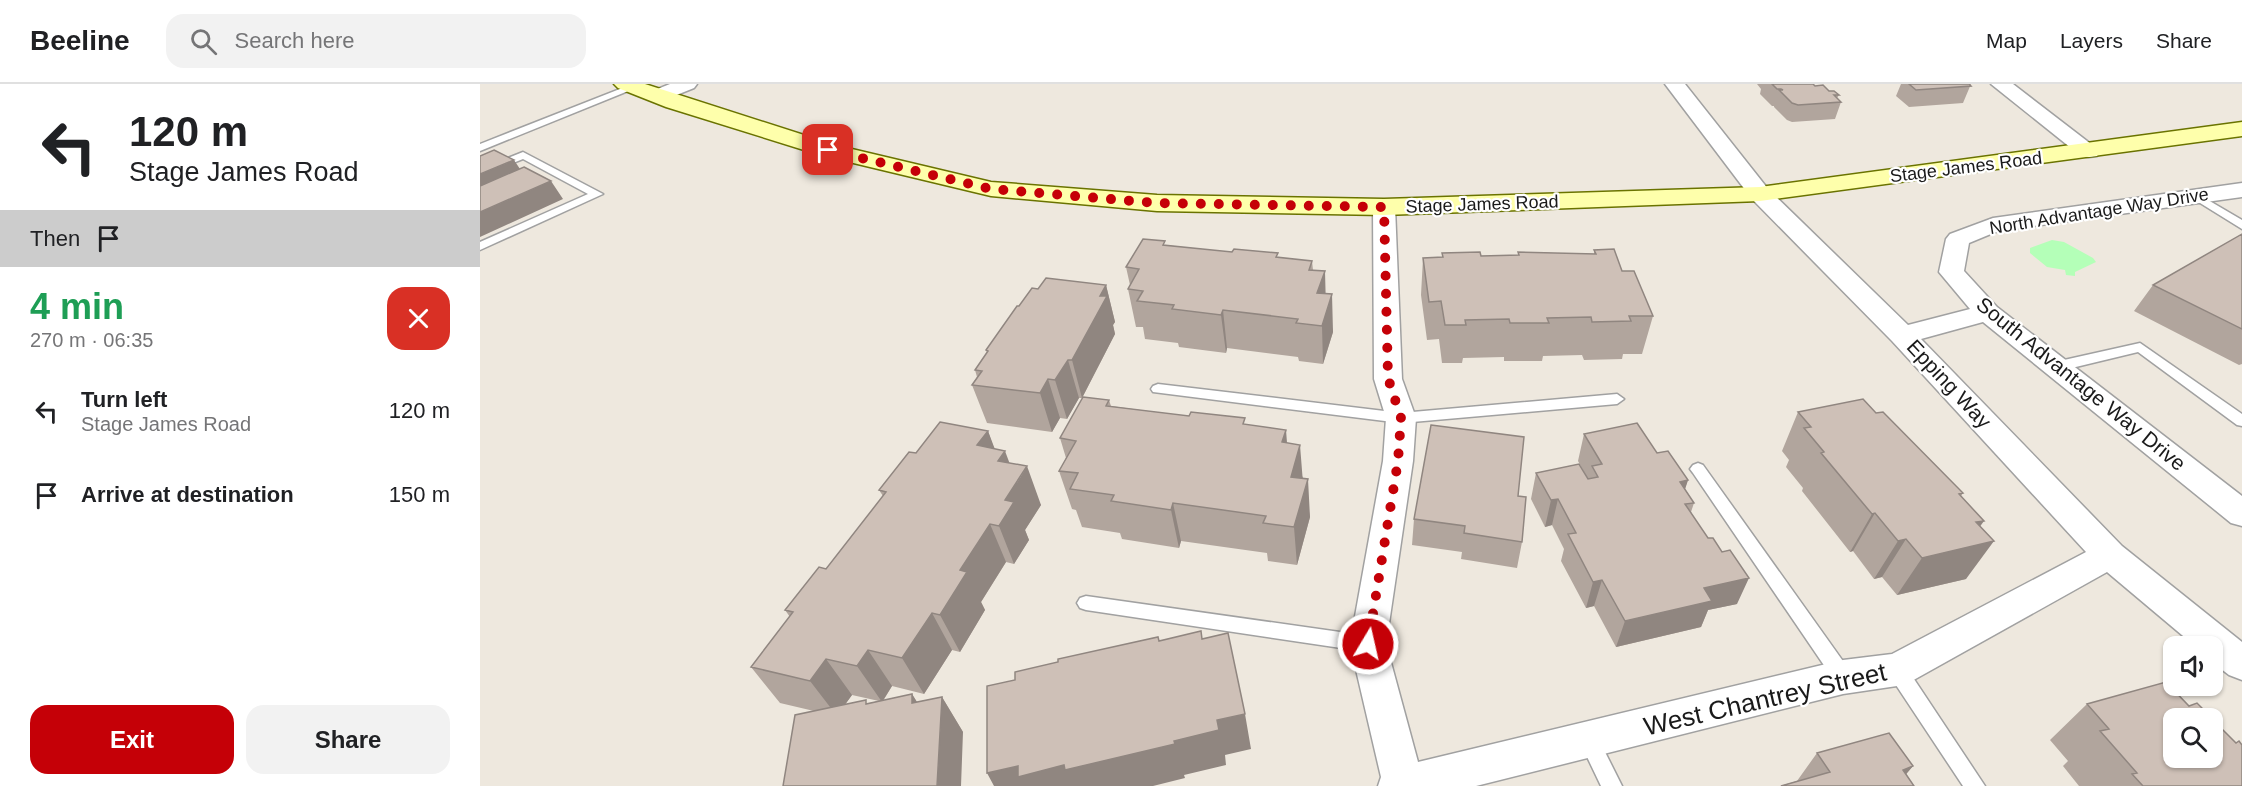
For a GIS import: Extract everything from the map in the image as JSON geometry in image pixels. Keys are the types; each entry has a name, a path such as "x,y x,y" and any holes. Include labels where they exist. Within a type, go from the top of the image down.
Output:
{"main road":[{"name":"Stage James Road","path":"629,85 828,150 991,189 1157,203 1384,207 1760,194 2242,129"}],"street":[{"path":"657,96 687,84"},
{"name":"Epping Way","path":"1675,84 1760,194 1902,334 2110,555 2242,664"},
{"path":"2001,84 2088,151"},
{"name":"North Advantage Way Drive","path":"1958,239 1993,225 2242,190"},
{"path":"1384,207 1388,378 1401,418 1398,461 1368,644 1400,785"},
{"name":"South Advantage Way Drive","path":"1958,239 1951,272 1988,313 2242,514"},
{"path":"1902,334 1988,313"},
{"name":"West Chantrey Street","path":"1400,785 1843,677 1897,670 2110,555"}],"lane":[{"path":"480,148 629,85"},
{"path":"480,173 523,155 552,176 597,194 480,246"},
{"path":"2196,196 2242,225"},
{"path":"2055,367 2140,347 2242,421"},
{"path":"1158,389 1401,418 1617,399"},
{"path":"1698,469 1843,677"},
{"path":"1086,603 1368,644"},
{"path":"1897,670 1975,786"},
{"path":"1589,740 1612,786"}],"green space":[{"path":"2052,240 2064,242 2093,258 2096,262 2075,272 2075,276 2066,275 2065,270 2047,267 2030,253 2030,248"}],"building":[{"path":"1772,84 1823,85 1829,91 1834,91 1839,95 1834,95 1841,102 1798,105 1792,103 1779,90 1783,90 1777,89"},
{"path":"1909,84 1969,84 1971,86 1916,90"},
{"path":"494,150 514,160 480,174 480,156"},
{"path":"524,167 551,181 480,212 480,186"},
{"path":"2242,234 2242,329 2153,285"},
{"path":"1143,239 1165,241 1163,245 1232,252 1234,249 1278,253 1276,257 1312,261 1309,270 1325,271 1317,293 1332,294 1322,326 1296,323 1298,319 1223,310 1221,315 1172,309 1174,305 1137,301 1143,291 1128,289 1139,269 1126,267"},
{"path":"1614,249 1622,271 1634,271 1653,316 1629,316 1631,321 1592,322 1591,317 1547,318 1549,323 1510,323 1509,319 1465,320 1466,325 1445,325 1441,301 1429,302 1423,258 1443,257 1442,253 1480,252 1481,256 1519,255 1518,252 1596,254 1594,250"},
{"path":"1046,278 1106,285 1100,296 1107,296 1072,360 1068,360 1055,380 1048,379 1040,393 972,385 982,371 975,370 988,351 986,350 1032,288 1038,289"},
{"path":"1083,397 1109,400 1106,406 1189,416 1191,412 1245,418 1243,424 1286,430 1282,442 1300,445 1291,477 1308,479 1294,527 1263,523 1266,516 1173,503 1171,510 1111,501 1114,495 1070,489 1078,473 1059,471 1076,441 1060,438"},
{"path":"1863,399 1876,413 1883,412 1963,493 1959,494 1984,521 1976,522 1994,541 1922,558 1906,539 1898,541 1875,513 1872,514 1821,453 1824,452 1804,428 1811,427 1798,412"},
{"path":"940,422 988,431 977,445 1005,451 998,461 1027,466 1005,500 1014,502 999,526 990,524 960,570 967,572 940,615 932,613 902,658 868,650 857,666 826,659 810,681 751,667 793,612 785,610 819,567 826,569 886,492 879,490 909,452 916,453"},
{"path":"1637,423 1657,453 1668,451 1688,480 1680,482 1694,503 1685,504 1708,538 1713,538 1722,552 1730,550 1749,578 1704,588 1712,601 1625,621 1602,580 1593,582 1568,534 1576,533 1558,499 1551,500 1536,473 1579,464 1588,479 1598,477 1592,466 1602,464 1584,434"},
{"path":"1431,425 1524,437 1518,496 1526,497 1522,542 1464,533 1465,526 1414,519"},
{"path":"1201,631 1202,639 1228,633 1245,714 1217,720 1219,730 1174,741 1175,744 1065,770 1064,765 1018,777 1018,766 987,773 987,686 1015,680 1015,672 1058,662 1058,659 1158,637 1159,641"},
{"path":"2163,683 2163,696 2179,696 2189,706 2197,703 2202,708 2163,708 2163,768 2223,768 2223,730 2236,743 2239,741 2242,745 2242,786 2143,786 2132,774 2137,773 2100,731 2109,729 2087,704"},
{"path":"912,694 912,703 942,697 937,786 783,786 795,715 866,700 866,704"},
{"path":"1889,733 1913,766 1903,770 1914,786 1781,786 1830,772 1817,753"}],"route":[{"path":"828,150 991,189 1157,203 1384,207 1388,378 1401,418 1398,461 1368,644"}]}
